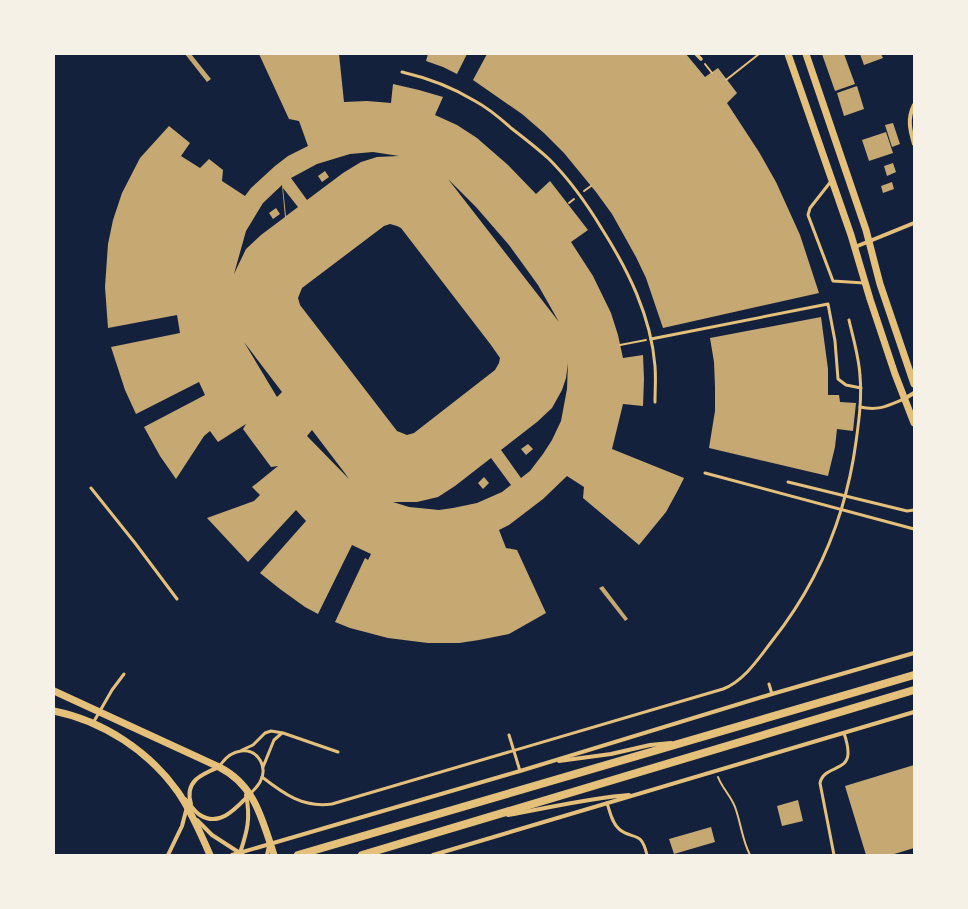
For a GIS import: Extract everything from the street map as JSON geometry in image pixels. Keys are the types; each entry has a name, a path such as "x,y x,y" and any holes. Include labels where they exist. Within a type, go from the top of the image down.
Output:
{"main road":[{"path":"298,855 914,675"},
{"path":"362,855 914,690"}],"street":[{"path":"696,54 701,59"},
{"path":"788,54 855,246 904,399 914,423"},
{"path":"806,54 869,241 880,284 914,384"},
{"path":"914,105 909,120 914,144"},
{"path":"855,246 914,224"},
{"path":"904,399 914,393"},
{"path":"232,855 241,854 270,844 520,771 772,694 914,653"},
{"path":"54,691 232,774 244,785 274,855"},
{"path":"54,711 67,714 93,724 119,737 144,755 166,777 178,793 205,818 216,819 227,815 249,796"},
{"path":"433,855 914,712"},
{"path":"549,762 611,754 650,745 685,741"},
{"path":"168,855 181,829 189,803 190,790 195,780 200,775 219,767"},
{"path":"474,821 603,797 637,794"},
{"path":"241,854 247,834 249,796"},
{"path":"189,803 202,836"},
{"path":"189,803 210,855"},
{"path":"196,819 212,836 241,854"},
{"path":"268,855 270,844"}],"lane":[{"path":"402,72 428,78 450,87 475,101 519,134 548,159 569,182 587,206 613,246 630,276 641,303 651,339 655,365 655,402"},
{"path":"832,180 810,208 808,215 833,281 866,283"},
{"path":"651,339 828,304 835,341 838,379 846,385 861,388"},
{"path":"262,778 292,798 314,804 328,805 716,692 733,685 779,633 808,588 825,555 841,510 853,463 859,423 861,388 859,363 848,320"},
{"path":"860,407 871,409 883,408 904,399"},
{"path":"705,473 914,529"},
{"path":"788,482 907,511 914,510"},
{"path":"91,488 177,599"},
{"path":"93,724 112,690 124,674"},
{"path":"769,684 772,694"},
{"path":"219,767 225,759 233,753 253,745 268,732 283,732 338,752"},
{"path":"249,796 262,778 263,766 274,740 283,732"},
{"path":"834,855 820,782 821,777 825,773 841,766 847,758 848,748 844,733"},
{"path":"509,735 520,771"},
{"path":"242,750 257,755 263,766"},
{"path":"607,803 616,826 623,832 640,839 644,845 647,855"}],"path":[{"path":"726,80 759,54"},
{"path":"701,59 712,73"},
{"path":"620,345 651,339"},
{"path":"716,770 720,783 734,806 746,847 750,855"}],"building":[{"path":"185,54 191,54 211,79 207,82"},
{"path":"259,54 339,54 344,102 367,101 391,103 393,84 443,97 435,115 457,125 477,138 508,165 536,194 550,181 588,230 571,242 593,276 611,313 623,358 643,355 643,406 623,404 612,449 684,478 666,512 639,545 583,498 584,487 567,476 543,499 509,525 499,530 506,548 517,550 546,613 509,634 459,643 428,643 388,638 350,628 335,622 365,558 368,560 371,554 352,545 318,614 305,607 260,573 306,521 296,510 248,562 207,518 254,501 260,495 252,487 278,466 271,467 243,429 246,424 218,442 210,431 204,436 176,479 160,456 144,427 205,395 199,382 136,414 125,390 111,347 180,333 177,315 108,328 105,287 108,244 113,220 122,193 140,158 169,126 190,143 181,156 200,168 209,159 223,170 222,181 245,196 251,188 275,166 288,156 308,146 299,121 289,119","holes":["373,152 399,156 377,157 361,162 343,173 307,200 291,178 317,164 350,154","448,179 476,207 509,245 538,285 559,322","282,185 285,217 261,235 246,249 234,274 246,231 263,203","283,188 298,207 286,216","390,224 397,226 401,228 491,345 500,358 499,363 495,370 414,433 407,435 397,431 300,305 298,298 302,288 384,226","244,342 282,392 277,397","568,363 567,389 561,421 543,454 530,471 521,478 501,450 537,422 552,408 562,390 566,378","312,430 349,479 307,436","491,458 511,485 502,492 477,503 453,508 439,510 409,507 393,502 417,502 438,497 455,486"]},
{"path":"428,54 467,54 457,74 426,61"},
{"path":"487,54 686,54 705,77 718,68 737,93 727,103 759,152 776,182 800,235 819,293 663,328 646,278 636,257 612,214 596,192 564,153 544,133 522,114 473,80"},
{"path":"822,54 844,54 855,84 835,91"},
{"path":"860,54 881,54 883,58 864,65"},
{"path":"857,86 864,109 844,116 837,93"},
{"path":"893,123 900,144 892,147 885,125"},
{"path":"886,132 893,153 869,161 862,140"},
{"path":"893,163 896,172 887,176 884,166"},
{"path":"325,171 329,177 322,182 318,176"},
{"path":"892,182 894,189 883,193 881,186"},
{"path":"276,208 280,214 273,219 269,213"},
{"path":"821,317 828,369 828,395 839,395 840,402 856,403 853,431 837,429 835,447 828,476 709,448 715,411 714,362 710,338"},
{"path":"528,444 533,449 526,455 521,449"},
{"path":"484,477 489,483 483,489 478,483"},
{"path":"603,586 628,619 625,621 599,588"},
{"path":"914,765 914,848 891,855 866,855 845,786"},
{"path":"798,800 803,821 782,826 777,806"},
{"path":"711,827 715,842 674,854 669,839"}]}
